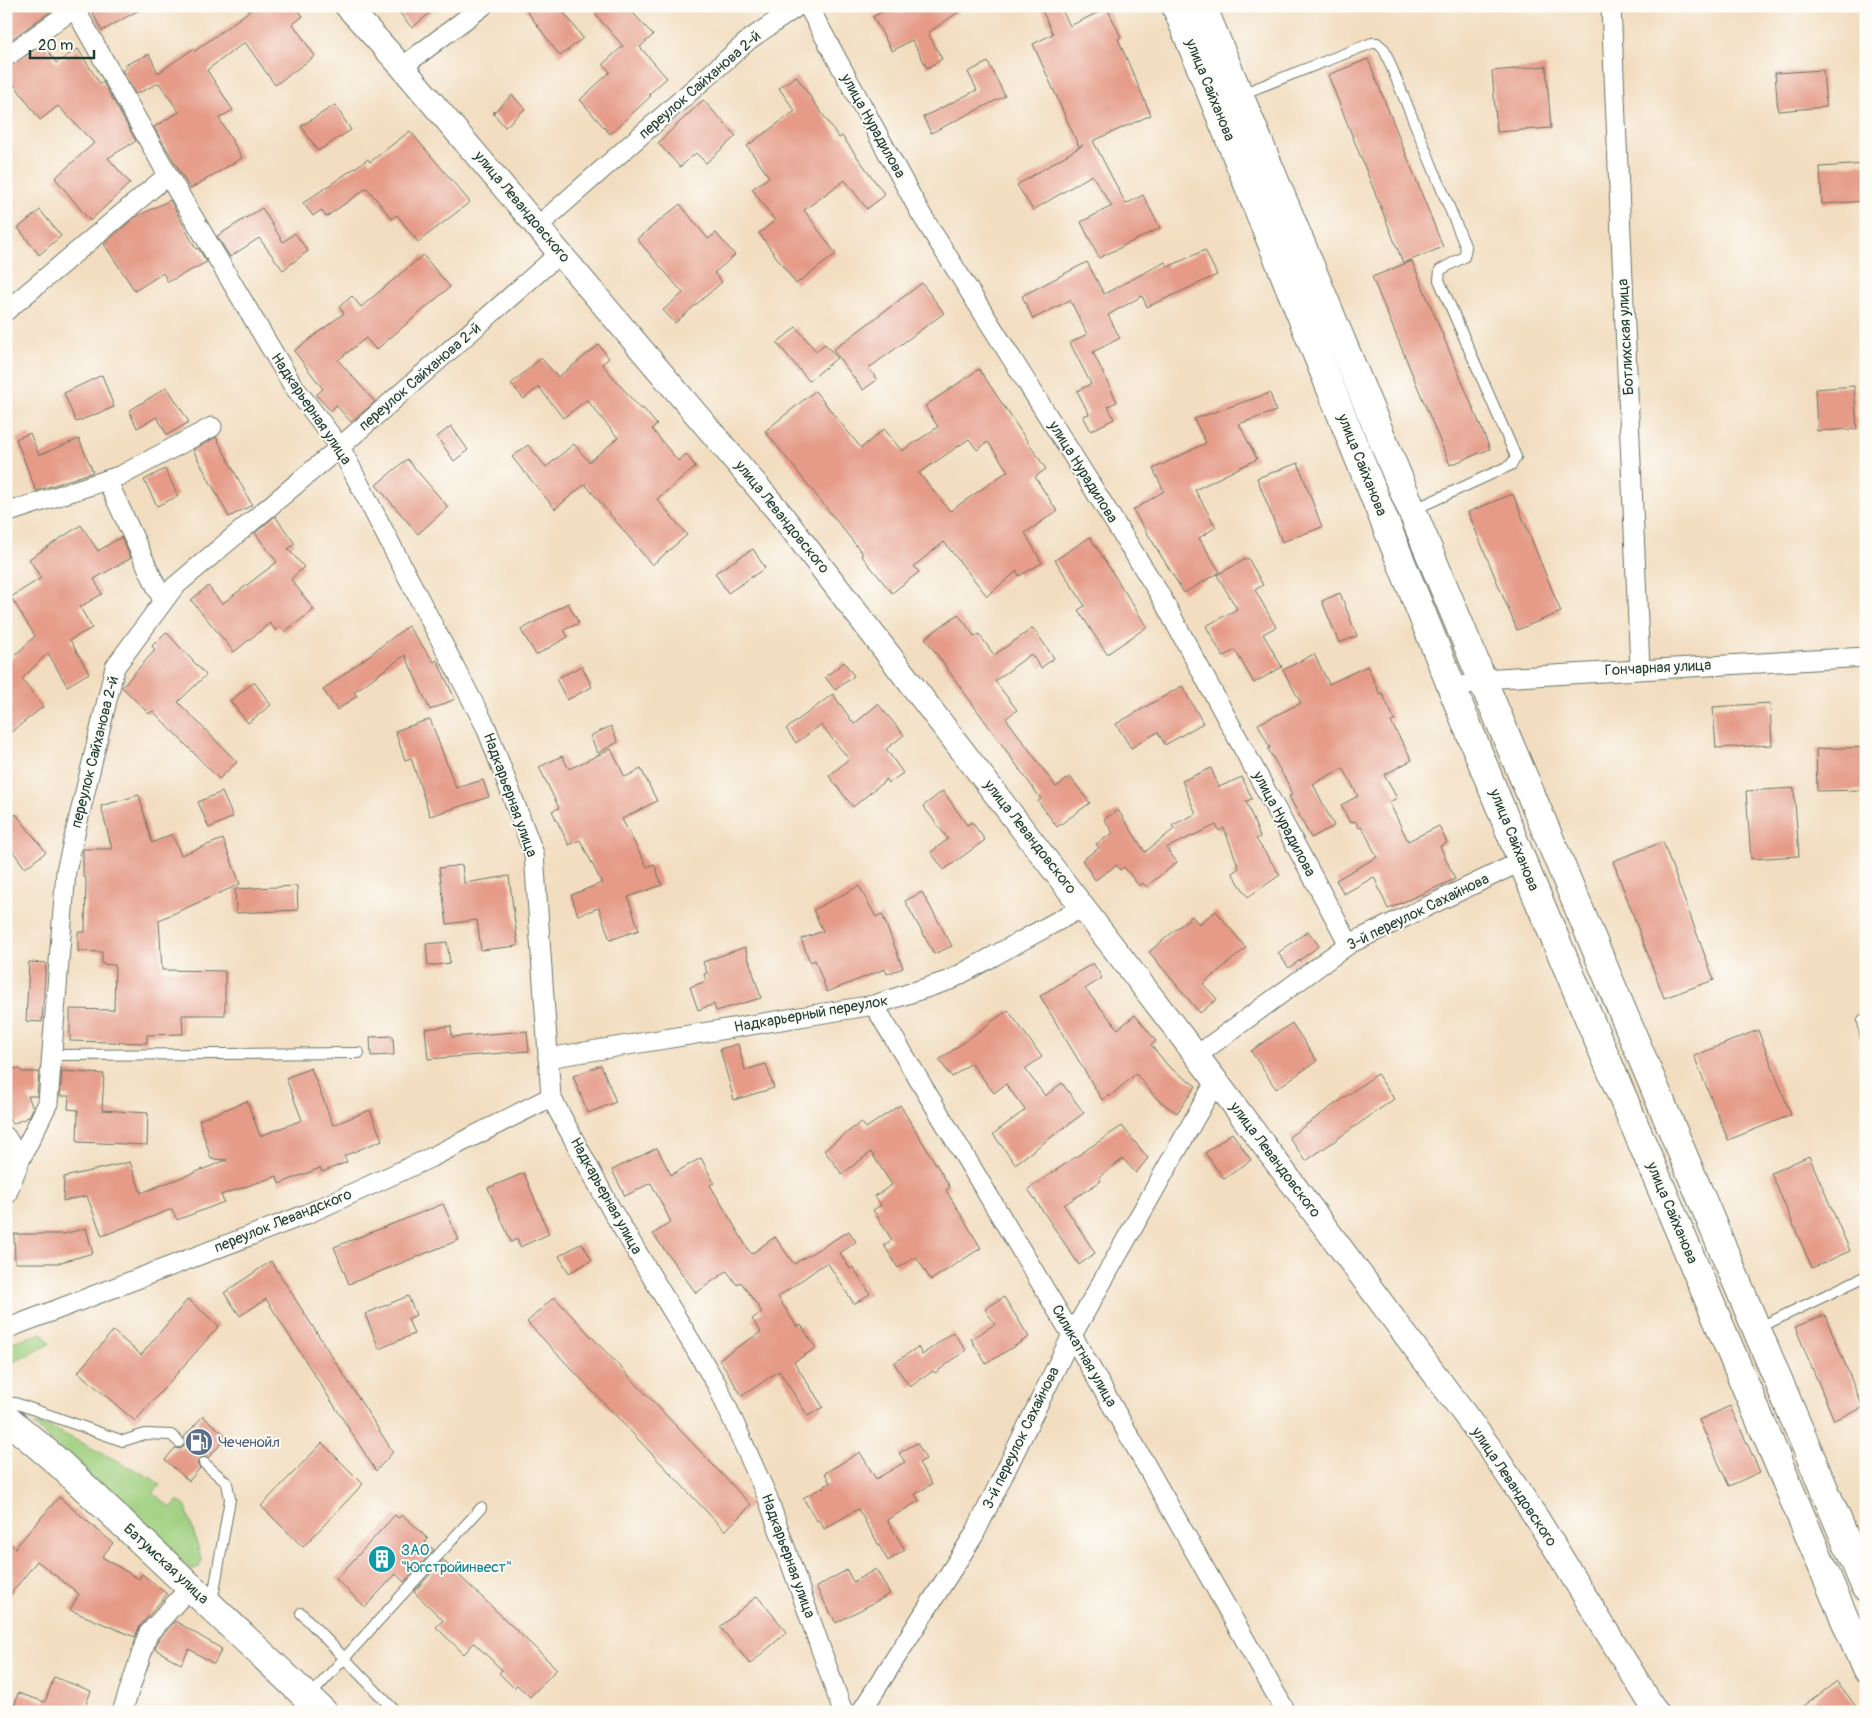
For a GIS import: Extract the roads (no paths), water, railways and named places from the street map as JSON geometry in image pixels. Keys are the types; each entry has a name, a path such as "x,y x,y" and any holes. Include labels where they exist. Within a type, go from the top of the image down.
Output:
{"main road":[{"name":"улица Сайханова","path":"1176,6 1522,861 1866,1669"},
{"name":"улица Сайханова","path":"1202,6 1754,1329 1866,1588"},
{"name":"Батумская улица","path":"6,1418 59,1464 191,1586 315,1705"}],"street":[{"name":"улица Левандовского","path":"347,6 402,67 780,512 1216,1081 1489,1447 1538,1520 1656,1712"},
{"path":"402,67 483,6"},
{"name":"переулок Сайханова 2-й","path":"538,226 750,39 798,6"},
{"name":"улица Нурадилова","path":"808,6 921,214 1160,593 1349,944"},
{"name":"Ботлихская улица","path":"1611,6 1640,668"},
{"path":"6,56 77,8"},
{"name":"Надкарьерная улица","path":"77,8 168,175 292,384 340,447 486,727 534,854 552,1096 611,1209 717,1385 767,1496 844,1712"},
{"path":"6,311 168,175"},
{"name":"переулок Сайханова 2-й","path":"6,1196 20,1160 48,1103 66,871 115,667 174,587 340,447 560,253"},
{"path":"6,513 122,475 212,427"},
{"path":"107,480 163,601"},
{"name":"Гончарная улица","path":"1453,690 1482,679 1640,668 1866,656"},
{"name":"3-й переулок Сахайнова","path":"1196,1056 1349,944 1522,861"},
{"name":"Надкарьерный переулок","path":"548,1058 874,1005 950,980 1083,907"},
{"name":"Силикатная улица","path":"874,1005 1072,1335 1286,1712"},
{"name":"3-й переулок Сахайнова","path":"861,1712 974,1534 1072,1335 1216,1081"},
{"name":"переулок Левандского","path":"6,1329 307,1214 432,1157 552,1096"},
{"path":"6,1137 20,1160"},
{"path":"122,1712 148,1634 191,1586"}],"lane":[{"path":"1239,95 1372,43 1381,45 1392,67 1466,248 1464,257 1440,270 1439,280 1516,457 1510,465 1412,510"},
{"path":"1866,1020 1863,1020 1866,1041"},
{"path":"52,1055 359,1053"},
{"path":"1754,1329 1866,1276"},
{"path":"6,1404 15,1403 124,1441 145,1434 171,1435 180,1442"},
{"path":"204,1463 227,1483 230,1499 211,1606"},
{"path":"315,1705 344,1657 481,1508"},
{"path":"301,1613 396,1712"}],"place":[{"name":"Чеченойл","path":"199,1442"},
{"name":"ЗАО \"Югстройинвест\"","path":"382,1559"}]}
